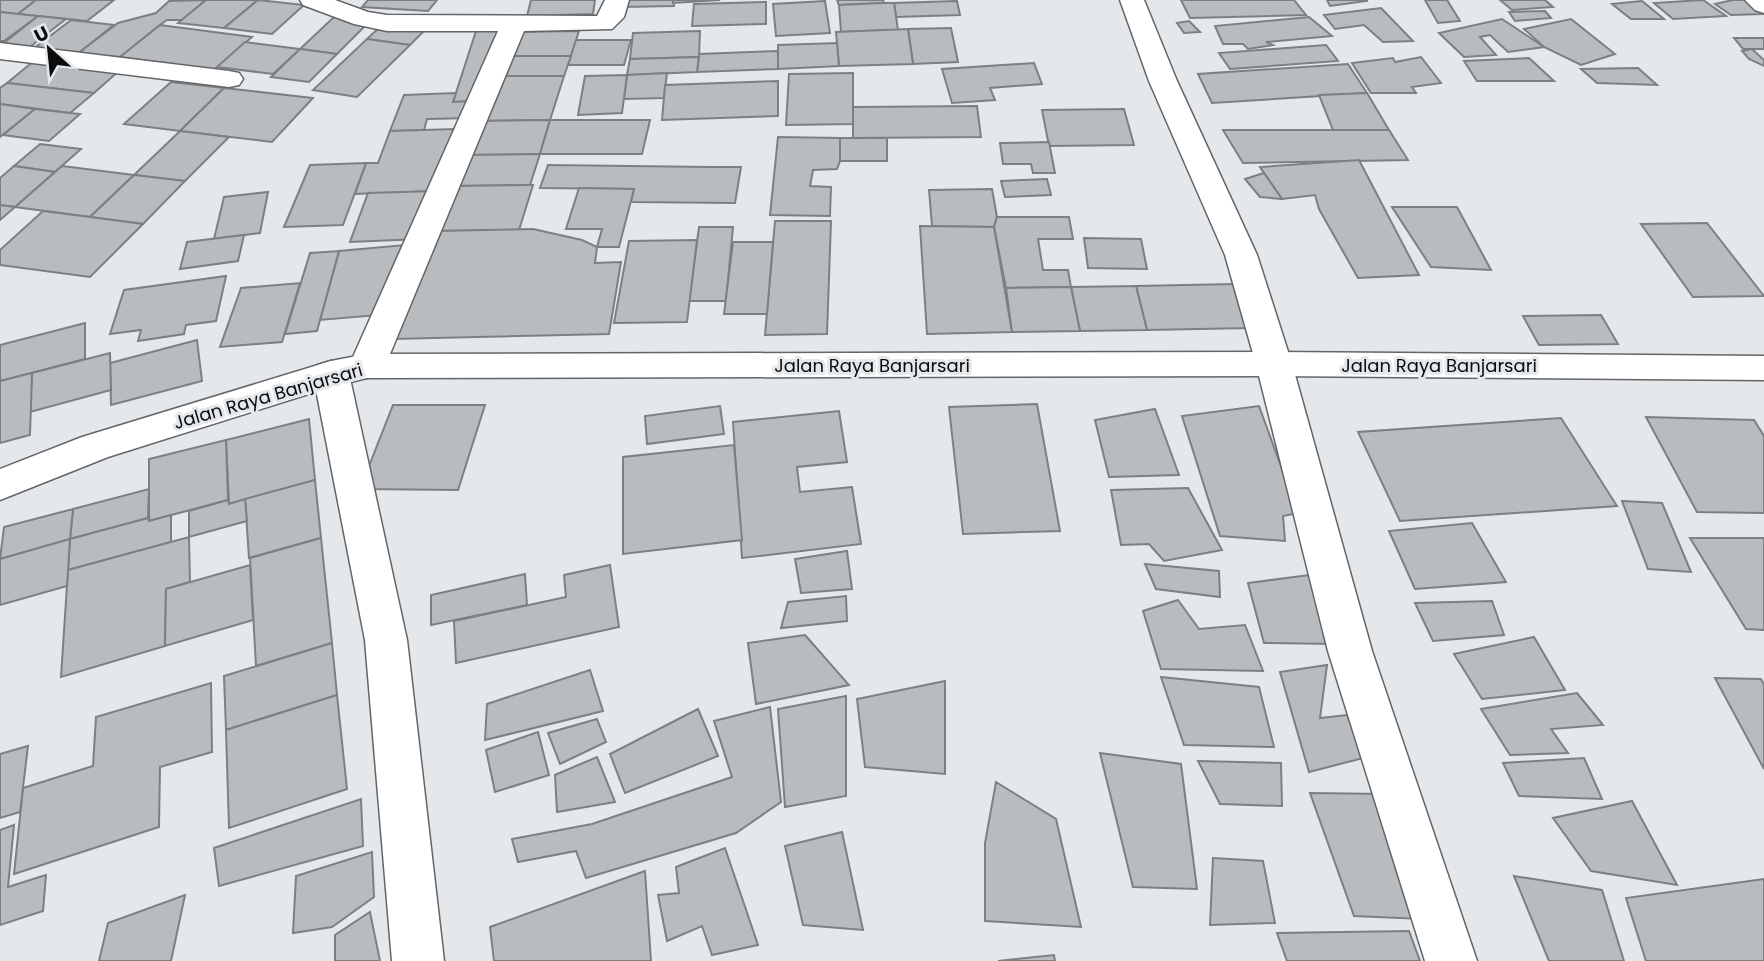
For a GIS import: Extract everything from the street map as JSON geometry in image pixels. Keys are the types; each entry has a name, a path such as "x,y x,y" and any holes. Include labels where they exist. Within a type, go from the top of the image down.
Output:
{"main road":[{"path":"312,0 374,22 467,25 603,24 611,17 617,0"},
{"path":"1132,0 1163,81 1241,255 1350,651 1451,961"},
{"path":"1757,0 1764,5"},
{"path":"418,961 386,640 349,370 504,25"},
{"path":"0,51 229,79"},
{"path":"0,79 31,54"},
{"name":"Jalan Raya Banjarsari","path":"0,485 95,447 349,370 1273,364 1764,368"}],"building":[{"path":"0,0 36,0 18,14 0,12"},
{"path":"36,0 114,0 87,21 18,14"},
{"path":"206,0 182,20 167,20 120,57 77,54 118,23 156,13 169,1"},
{"path":"206,0 258,0 224,28 178,23"},
{"path":"258,0 304,5 272,34 224,28"},
{"path":"368,0 437,0 428,11 362,7"},
{"path":"531,0 595,0 593,14 527,16"},
{"path":"625,0 673,0 674,6 624,7"},
{"path":"673,0 720,0 673,3"},
{"path":"837,0 883,0 884,3 839,5"},
{"path":"1181,0 1294,0 1306,15 1190,18"},
{"path":"1327,0 1367,0 1367,1 1330,6"},
{"path":"1425,0 1447,0 1460,21 1438,23"},
{"path":"1500,0 1545,0 1553,7 1512,10"},
{"path":"1703,0 1726,16 1673,19 1654,3"},
{"path":"1745,0 1764,14 1731,15 1715,4"},
{"path":"825,1 830,33 776,36 773,4"},
{"path":"957,1 960,15 896,17 894,3"},
{"path":"1642,1 1664,19 1631,19 1612,4"},
{"path":"766,2 766,24 692,26 694,4"},
{"path":"894,3 898,30 841,32 839,5"},
{"path":"1381,8 1413,41 1383,42 1364,25 1335,29 1324,15"},
{"path":"1545,11 1551,18 1515,21 1509,12"},
{"path":"0,12 38,16 4,41 0,41"},
{"path":"38,16 66,19 27,49 0,46"},
{"path":"334,17 370,21 337,54 300,49"},
{"path":"1309,17 1332,36 1266,42 1273,45 1248,49 1243,44 1223,44 1215,26"},
{"path":"1502,19 1544,47 1508,52 1490,35 1480,37 1496,55 1464,57 1439,33"},
{"path":"1571,19 1615,54 1581,65 1544,47 1524,29"},
{"path":"71,20 114,25 77,54 33,49"},
{"path":"1189,21 1200,32 1184,33 1177,23"},
{"path":"383,24 425,30 410,45 367,39"},
{"path":"160,25 252,37 214,70 120,57"},
{"path":"951,28 958,62 913,64 908,29"},
{"path":"908,29 913,64 839,66 836,32"},
{"path":"499,30 477,101 453,102 476,31"},
{"path":"579,31 571,56 505,56 515,32"},
{"path":"700,31 699,57 630,59 633,33"},
{"path":"1734,38 1764,38 1764,49 1743,49"},
{"path":"367,39 410,45 357,97 313,90"},
{"path":"576,40 631,40 624,65 568,65"},
{"path":"245,42 300,49 273,74 217,67"},
{"path":"837,43 839,66 778,69 778,45"},
{"path":"1326,45 1338,61 1230,69 1219,53"},
{"path":"300,49 337,54 309,82 271,77"},
{"path":"1752,49 1764,60 1764,66 1749,59 1742,51"},
{"path":"778,51 778,69 697,72 699,54"},
{"path":"505,56 571,56 564,76 497,76"},
{"path":"699,57 697,72 627,75 630,59"},
{"path":"1421,57 1441,83 1412,87 1416,93 1371,93 1352,63 1393,58 1395,62"},
{"path":"1529,58 1554,81 1477,81 1464,61"},
{"path":"35,60 120,70 94,93 7,83"},
{"path":"1034,63 1042,84 990,88 995,100 952,103 942,69"},
{"path":"1348,64 1367,93 1212,103 1198,74"},
{"path":"1638,68 1657,85 1597,83 1581,69"},
{"path":"667,73 664,98 624,99 627,75"},
{"path":"853,73 853,124 786,125 789,74"},
{"path":"627,75 622,113 578,115 585,76"},
{"path":"497,76 564,76 550,120 480,121"},
{"path":"778,81 778,116 662,120 665,85"},
{"path":"171,82 224,88 180,131 124,124"},
{"path":"7,83 94,93 70,113 0,104 0,88"},
{"path":"224,88 313,98 272,142 180,131"},
{"path":"456,93 453,102 477,101 472,118 427,119 424,130 390,131 404,95"},
{"path":"1367,93 1389,130 1333,130 1319,95"},
{"path":"0,104 35,109 0,137"},
{"path":"977,106 981,137 853,138 853,107"},
{"path":"35,109 80,114 49,141 3,135"},
{"path":"1124,109 1134,145 1049,146 1042,110"},
{"path":"550,120 540,154 467,155 480,121"},
{"path":"550,120 650,120 642,154 540,154"},
{"path":"455,129 436,191 355,194 366,163 378,163 390,131"},
{"path":"1223,130 1389,130 1408,160 1243,163"},
{"path":"180,131 229,137 185,181 134,175"},
{"path":"778,137 840,138 840,161 837,169 813,170 810,186 831,187 830,216 770,215"},
{"path":"840,138 887,138 887,161 840,161"},
{"path":"1049,142 1055,173 1033,173 1031,164 1003,164 1000,143"},
{"path":"40,144 81,149 55,172 14,166"},
{"path":"540,154 530,185 455,186 467,155"},
{"path":"1359,160 1419,275 1358,278 1319,209 1315,195 1282,199 1260,167"},
{"path":"366,163 343,225 284,227 310,165"},
{"path":"548,165 741,167 735,203 631,202 634,189 540,188"},
{"path":"14,166 55,172 15,207 0,205 0,178"},
{"path":"62,166 134,175 90,217 15,207"},
{"path":"1264,173 1282,199 1260,197 1245,179"},
{"path":"134,175 185,181 143,224 90,217"},
{"path":"1047,179 1051,195 1005,197 1001,181"},
{"path":"533,185 519,230 437,231 455,186"},
{"path":"579,188 634,189 619,247 597,247 602,229 566,229"},
{"path":"992,189 997,217 994,227 932,226 929,190"},
{"path":"436,191 421,239 350,242 368,193"},
{"path":"268,192 260,233 214,239 224,197"},
{"path":"0,205 15,207 0,220"},
{"path":"1392,207 1457,207 1491,270 1431,267"},
{"path":"43,211 143,224 90,277 0,265 0,250"},
{"path":"997,217 1069,217 1073,239 1038,239 1043,270 1068,270 1071,287 1006,288 994,227"},
{"path":"775,221 831,221 827,334 765,335"},
{"path":"1707,223 1764,296 1693,297 1641,224"},
{"path":"920,226 994,227 1012,332 927,334"},
{"path":"699,227 733,227 726,301 689,301"},
{"path":"533,229 582,240 597,247 595,263 621,262 609,334 393,339 437,231"},
{"path":"244,235 238,261 180,269 187,242"},
{"path":"1084,238 1141,239 1147,269 1088,268"},
{"path":"697,240 687,322 614,323 629,241"},
{"path":"733,242 773,242 767,314 724,314"},
{"path":"405,245 389,314 320,320 339,251"},
{"path":"339,251 317,331 285,334 310,253"},
{"path":"226,276 216,321 186,325 184,334 138,341 141,330 110,334 124,290"},
{"path":"300,283 282,342 220,347 241,288"},
{"path":"1235,284 1250,328 1147,330 1136,286"},
{"path":"1136,286 1147,330 1080,331 1071,287"},
{"path":"1071,287 1080,331 1012,332 1006,288"},
{"path":"1601,315 1618,344 1539,345 1523,316"},
{"path":"85,323 85,359 0,381 0,345"},
{"path":"197,340 202,381 111,405 110,363"},
{"path":"110,353 111,390 30,412 32,373"},
{"path":"32,373 30,435 0,443 0,381"},
{"path":"1037,404 1060,531 963,534 949,407"},
{"path":"393,405 485,405 458,490 360,489"},
{"path":"720,406 724,434 647,444 645,416"},
{"path":"1259,406 1298,513 1283,516 1285,541 1220,536 1182,416"},
{"path":"1155,409 1179,475 1109,477 1095,420"},
{"path":"839,411 847,462 797,467 800,492 852,487 861,544 742,558 733,422"},
{"path":"1646,417 1754,420 1764,436 1764,513 1697,512"},
{"path":"1561,418 1617,506 1400,521 1358,432"},
{"path":"309,419 315,480 229,504 226,440"},
{"path":"226,440 228,500 149,521 149,459"},
{"path":"734,445 742,540 623,554 623,457"},
{"path":"315,480 321,538 249,558 245,499"},
{"path":"1188,488 1222,550 1164,561 1149,544 1121,545 1111,490"},
{"path":"149,489 148,518 70,539 73,509"},
{"path":"245,499 247,521 189,537 189,511 228,500 229,504"},
{"path":"1622,501 1662,503 1691,572 1648,569"},
{"path":"73,509 70,539 0,559 4,527"},
{"path":"171,515 171,542 68,570 70,539 148,518 149,521"},
{"path":"1472,523 1506,582 1415,589 1389,531"},
{"path":"189,537 190,582 166,589 165,646 61,677 68,570"},
{"path":"321,538 332,643 256,666 250,558"},
{"path":"1690,538 1764,538 1764,630 1746,629"},
{"path":"70,539 67,586 0,605 0,559"},
{"path":"847,551 852,589 801,593 795,559"},
{"path":"1145,564 1219,571 1220,597 1156,589"},
{"path":"250,565 253,620 165,646 166,589"},
{"path":"610,565 619,627 456,663 454,621 566,597 564,575"},
{"path":"525,574 527,605 431,625 431,595"},
{"path":"1317,574 1335,644 1264,643 1248,583"},
{"path":"846,596 847,621 781,628 788,602"},
{"path":"1178,600 1199,629 1245,625 1263,671 1161,669 1143,611"},
{"path":"1492,601 1504,635 1433,641 1415,603"},
{"path":"805,635 849,685 756,704 748,643"},
{"path":"1534,637 1565,690 1482,699 1454,654"},
{"path":"332,643 337,695 226,730 224,676"},
{"path":"1327,665 1320,718 1347,715 1367,757 1309,772 1280,672"},
{"path":"590,670 603,711 485,740 487,704"},
{"path":"1161,677 1259,687 1274,747 1184,745"},
{"path":"1715,678 1761,679 1764,685 1764,769"},
{"path":"945,681 945,774 865,767 857,699"},
{"path":"211,683 212,752 160,767 159,827 14,874 23,788 93,766 96,717"},
{"path":"1577,693 1603,725 1551,729 1568,753 1510,755 1481,709"},
{"path":"337,695 347,789 229,828 226,730"},
{"path":"846,696 846,796 785,807 778,709"},
{"path":"770,707 781,802 736,833 586,878 576,851 518,862 512,839 592,824 732,777 714,721"},
{"path":"698,709 718,756 625,793 610,754"},
{"path":"597,719 606,742 560,764 548,733"},
{"path":"538,732 549,775 495,792 486,750"},
{"path":"28,746 20,812 0,818 0,754"},
{"path":"1100,753 1181,764 1197,889 1133,887"},
{"path":"597,757 615,802 557,812 555,775"},
{"path":"1584,758 1602,799 1519,796 1503,763"},
{"path":"1198,761 1281,763 1282,806 1220,804"},
{"path":"996,782 1056,819 1081,927 985,921 985,843"},
{"path":"1310,793 1385,794 1422,919 1354,916"},
{"path":"361,799 363,846 219,886 214,848"},
{"path":"1632,801 1677,885 1591,871 1553,818"},
{"path":"14,825 8,887 46,875 43,911 0,925 0,830"},
{"path":"842,832 863,930 803,925 785,846"},
{"path":"725,848 758,945 712,955 702,926 667,941 658,895 679,893 676,867"},
{"path":"372,852 374,897 332,927 293,933 296,876"},
{"path":"1213,858 1263,861 1275,923 1210,925"},
{"path":"645,871 651,961 494,961 490,927"},
{"path":"1514,876 1602,890 1624,961 1549,961"},
{"path":"1764,879 1764,961 1646,961 1626,898"},
{"path":"185,895 171,961 99,961 108,923"},
{"path":"370,912 380,961 335,961 335,935"},
{"path":"1409,931 1420,961 1287,961 1277,933"},
{"path":"1054,955 1055,961 998,961"}]}
